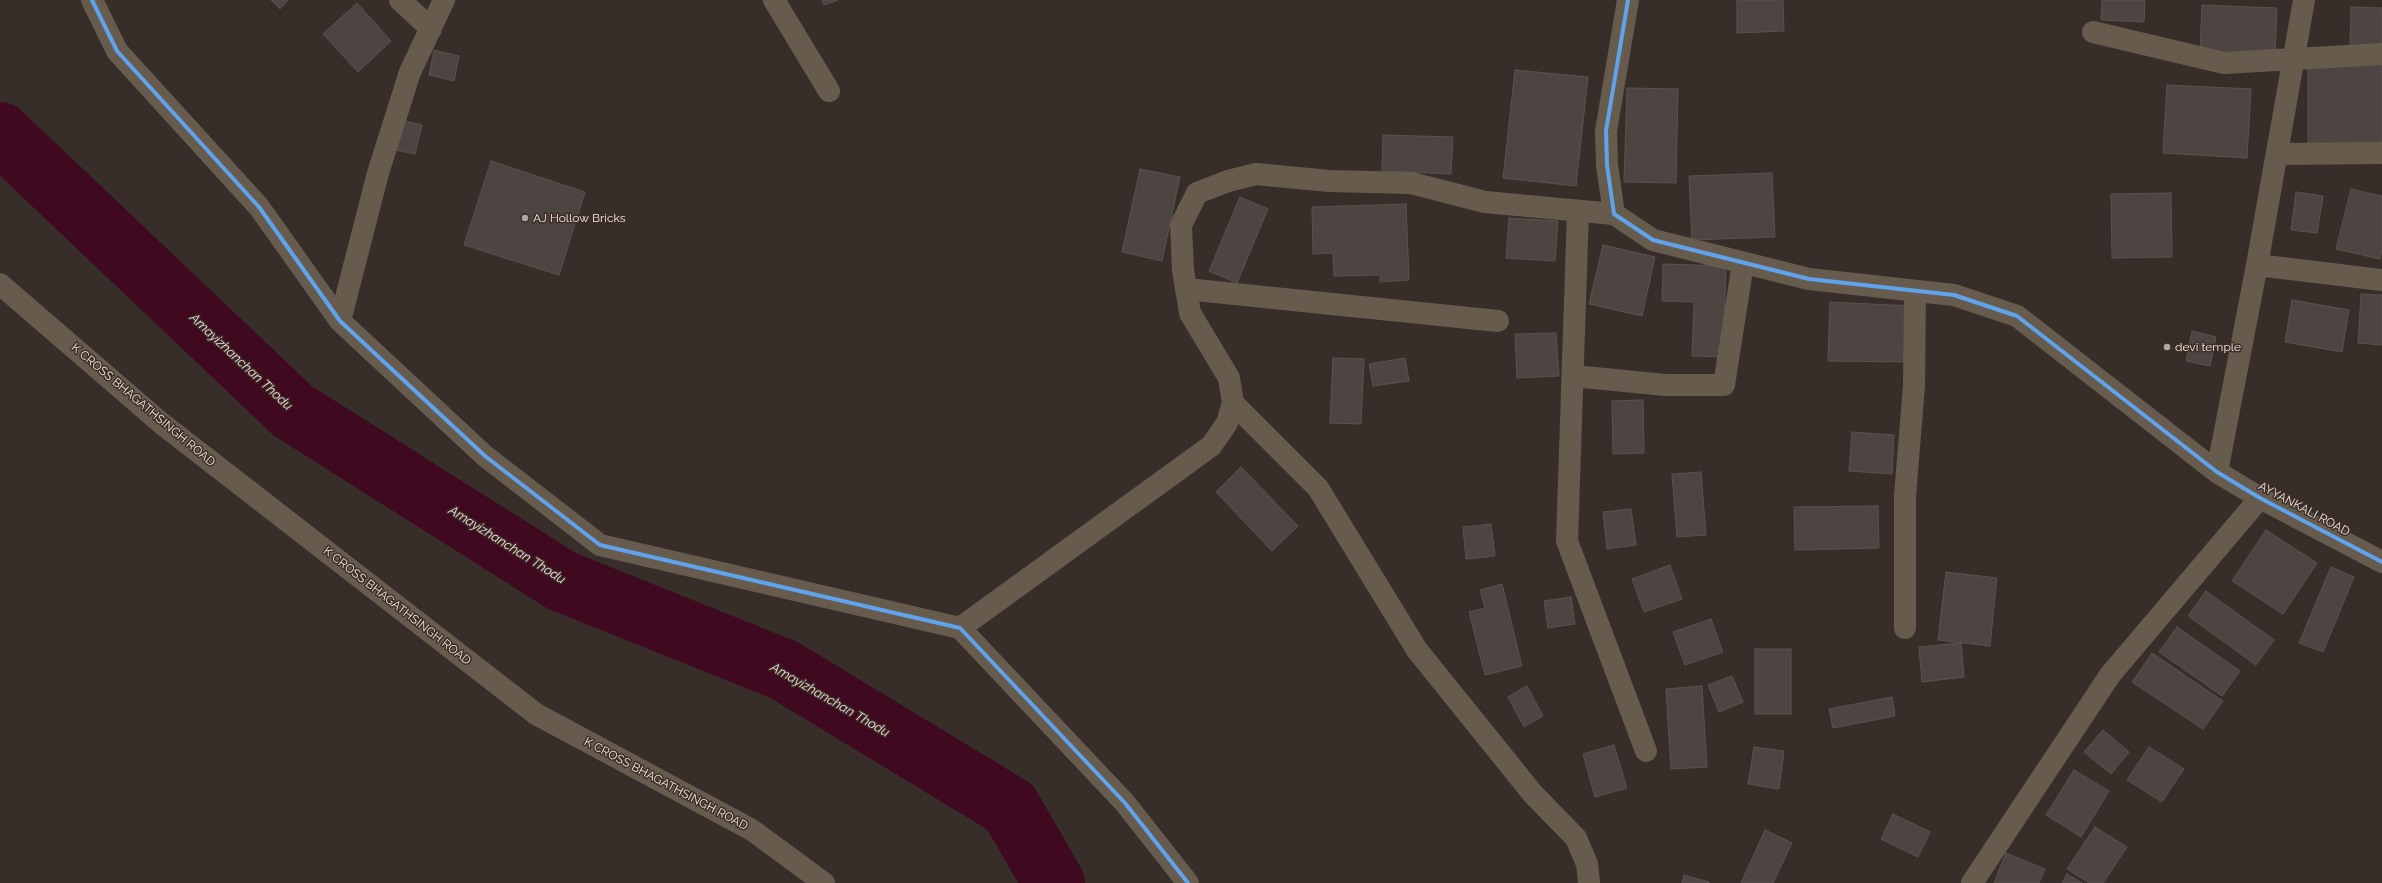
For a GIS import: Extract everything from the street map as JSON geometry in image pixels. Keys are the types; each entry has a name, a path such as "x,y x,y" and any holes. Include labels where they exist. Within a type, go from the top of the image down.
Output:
{"street":[{"path":"92,0 117,51 259,207 340,321 485,456 600,545 960,628 1125,803 1188,883"},
{"path":"400,0 431,29"},
{"path":"340,321 378,173 410,72 444,0"},
{"path":"774,0 829,91"},
{"path":"960,628 1210,446 1227,423 1233,402 1229,378 1190,313 1183,270 1181,225 1197,193 1228,181 1256,174 1329,181 1412,184 1485,202 1614,214 1607,165 1606,131 1628,0"},
{"path":"2218,472 2231,392 2258,265 2304,0"},
{"path":"2093,32 2224,63 2382,54"},
{"path":"2277,154 2382,153"},
{"path":"1578,211 1574,376 1567,541 1646,751"},
{"name":"AYYANKALI ROAD","path":"1614,214 1653,240 1743,263 1809,279 1954,295 2017,316 2218,472 2260,498 2382,562"},
{"path":"1574,376 1665,385 1724,385 1743,263"},
{"path":"2258,265 2382,280"},
{"name":"K CROSS BHAGATHSINGH ROAD","path":"0,284 161,423 536,714 752,830 824,883"},
{"path":"1186,289 1498,321"},
{"path":"1905,628 1905,496 1914,386 1915,291"},
{"path":"1233,402 1318,488 1417,650 1533,794 1576,838 1587,864 1589,883"},
{"path":"1972,883 2110,676 2260,498"}],"building":[{"path":"271,0 288,0 280,9"},
{"path":"822,0 838,0 824,5"},
{"path":"1737,0 1783,0 1784,31 1737,33"},
{"path":"2102,0 2145,0 2144,22 2101,20"},
{"path":"357,3 391,41 358,72 323,34"},
{"path":"2202,5 2277,8 2275,55 2200,52"},
{"path":"2351,7 2382,8 2382,47 2350,46"},
{"path":"434,50 459,56 454,81 429,75"},
{"path":"2382,61 2382,143 2308,145 2308,67"},
{"path":"1515,70 1588,77 1576,186 1503,178"},
{"path":"2167,85 2251,89 2247,158 2163,153"},
{"path":"1627,88 1678,89 1676,183 1624,182"},
{"path":"397,119 422,125 415,154 390,149"},
{"path":"1383,135 1453,137 1451,174 1382,171"},
{"name":"AJ Hollow Bricks","path":"491,161 585,192 559,275 464,245"},
{"path":"1140,169 1180,177 1162,261 1122,252"},
{"path":"1772,173 1775,237 1692,240 1689,176"},
{"path":"2351,189 2382,196 2382,249 2380,259 2336,249"},
{"path":"2296,192 2323,196 2317,233 2291,230"},
{"path":"2171,193 2172,257 2112,258 2111,194"},
{"path":"1240,197 1268,209 1237,283 1209,271"},
{"path":"1406,204 1409,280 1380,282 1380,275 1334,276 1333,253 1313,254 1312,207"},
{"path":"1509,218 1558,221 1555,261 1506,258"},
{"path":"1603,245 1655,257 1642,316 1589,304"},
{"path":"1663,264 1726,266 1723,357 1692,356 1694,302 1662,301"},
{"path":"2361,294 2382,295 2382,345 2358,343"},
{"path":"2292,300 2349,310 2342,352 2285,342"},
{"path":"1830,302 1912,306 1910,362 1828,361"},
{"path":"2192,331 2216,337 2210,366 2186,361"},
{"path":"1556,333 1559,376 1517,378 1515,334"},
{"path":"1333,358 1364,359 1361,424 1330,423"},
{"path":"1405,358 1409,381 1373,386 1369,364"},
{"path":"1643,400 1644,453 1613,454 1612,401"},
{"path":"1852,432 1894,435 1892,474 1849,471"},
{"path":"1241,467 1298,526 1272,551 1216,492"},
{"path":"1701,472 1706,535 1677,537 1672,474"},
{"path":"1878,506 1879,548 1795,550 1794,507"},
{"path":"1631,509 1636,545 1607,549 1603,512"},
{"path":"1491,524 1495,556 1466,559 1463,527"},
{"path":"2266,530 2317,563 2283,614 2232,581"},
{"path":"1670,565 1682,599 1644,612 1632,579"},
{"path":"2331,567 2354,577 2323,652 2299,643"},
{"path":"1946,572 1997,578 1990,646 1938,640"},
{"path":"1502,584 1522,666 1485,675 1469,612 1485,608 1480,590"},
{"path":"2206,591 2274,640 2256,665 2188,616"},
{"path":"1571,597 1575,624 1548,628 1544,601"},
{"path":"1711,619 1723,652 1685,665 1673,632"},
{"path":"2177,627 2240,671 2222,696 2159,652"},
{"path":"1961,643 1964,677 1922,682 1919,647"},
{"path":"1755,649 1791,649 1791,714 1755,714"},
{"path":"2152,653 2223,701 2203,729 2132,682"},
{"path":"1732,676 1743,702 1719,712 1708,685"},
{"path":"1527,686 1543,716 1524,727 1508,697"},
{"path":"1702,686 1707,767 1671,769 1666,689"},
{"path":"1892,697 1895,716 1833,728 1829,709"},
{"path":"2103,730 2129,752 2111,774 2084,752"},
{"path":"1614,745 1627,788 1595,797 1583,754"},
{"path":"1754,747 1784,751 1779,789 1748,784"},
{"path":"2149,747 2184,769 2162,802 2127,780"},
{"path":"2074,770 2109,791 2081,837 2046,815"},
{"path":"1893,814 1930,832 1918,857 1881,839"},
{"path":"2095,827 2127,847 2103,883 2089,883 2067,869"},
{"path":"1765,830 1792,843 1773,883 1741,883"},
{"path":"2006,853 2045,869 2039,883 1994,883"},
{"path":"2067,874 2082,883 2062,883"},
{"path":"1684,875 1709,882 1709,883 1682,883"}],"waterway":[{"name":"Amayizhanchan Thodu","path":"0,133 293,411 562,581 784,670 1010,807 1054,883"}],"cycle path":[{"path":"92,0 117,51 259,207 340,321 485,456 600,545 960,628 1125,803 1188,883"},
{"path":"1628,0 1606,131 1607,165 1614,214 1653,240 1809,279 1954,295 2017,316 2217,472 2260,498 2382,562"}],"place":[{"name":"AJ Hollow Bricks","path":"525,218"},
{"name":"devi temple","path":"2167,347"}]}
